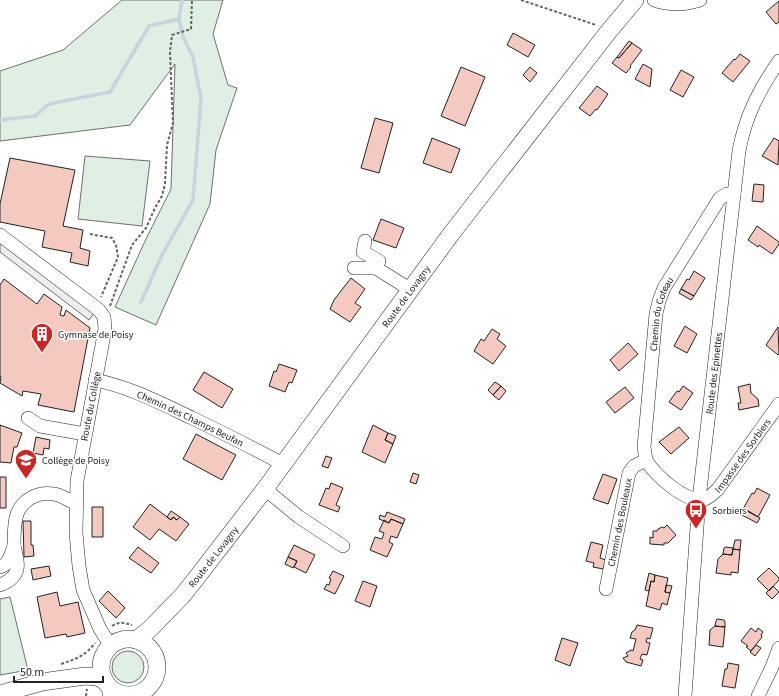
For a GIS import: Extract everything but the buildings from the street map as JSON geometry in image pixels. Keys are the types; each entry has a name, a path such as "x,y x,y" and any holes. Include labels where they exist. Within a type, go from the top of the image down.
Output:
{"main road":[{"name":"Route de Lovagny","path":"136,632 150,630 182,596 265,489 451,234 634,0"},
{"name":"Route de Lovagny","path":"154,656 156,645 162,630 182,596"},
{"path":"0,694 42,682 86,676 97,677 108,688 122,694 133,695 146,689 153,681 156,667 154,656 136,632 121,640 106,645 93,662 57,673 42,682"},
{"path":"106,645 101,667 108,688"}],"street":[{"path":"654,0 677,5 700,0"},
{"name":"Route des Epinettes","path":"684,696 699,499 734,194 742,139 748,115 760,90 779,61"},
{"name":"Chemin du Coteau","path":"646,460 644,447 656,314 659,301 664,288 720,198 727,194 734,194"},
{"path":"0,235 100,311"},
{"path":"365,241 363,252 379,261 376,268"},
{"path":"354,268 376,268 411,290"},
{"name":"Route du Collège","path":"100,311 105,320 104,329 77,481 76,504 77,552 81,580 106,645"},
{"name":"Chemin des Champs Beufan","path":"95,380 117,385 144,395 283,464"},
{"name":"Impasse des Sorbiers","path":"699,499 709,497 718,489 779,404"},
{"path":"28,418 40,426 85,434"},
{"path":"646,460 654,471 677,491 688,497 699,499"},
{"name":"Chemin des Bouleaux","path":"606,588 629,473 634,466 646,460"},
{"path":"265,489 299,517 343,546"},
{"path":"0,585 11,579 16,571 17,561 14,546 17,515 20,508 30,498 42,493 61,496 76,504"},
{"path":"0,567 7,563 14,546"},
{"path":"758,696 772,667 779,648"}],"path":[{"path":"90,234 112,238 116,245 118,257 100,311 110,309 112,297 132,245 146,228 164,191 167,145 173,123 170,52 172,35 191,29 192,0"},
{"path":"521,0 598,25 609,31"},
{"path":"57,666 81,657 90,650 106,645 117,622 136,632"}],"green space":[{"path":"122,0 223,0 213,34 228,85 237,88 216,150 210,204 156,325 115,307 171,189 175,64 130,125 0,141 0,71 63,50"},
{"path":"85,156 150,161 142,226 78,219"},
{"path":"10,597 28,670 0,675 0,599"},
{"path":"125,651 131,651 141,658 144,667 143,673 137,680 131,683 125,683 115,676 112,670 112,664 119,654"}],"shaded area":[{"path":"0,242 94,313 89,320 0,252"}],"waterway":[{"path":"141,302 162,255 193,200 201,99 193,57 183,37 179,19 182,0"},
{"path":"0,120 35,116 49,104 110,92 149,26 179,19"}],"place":[{"name":"Gymnase de Poisy","path":"42,354"},
{"name":"Collège de Poisy","path":"26,480"},
{"name":"Sorbiers","path":"696,530"}]}
